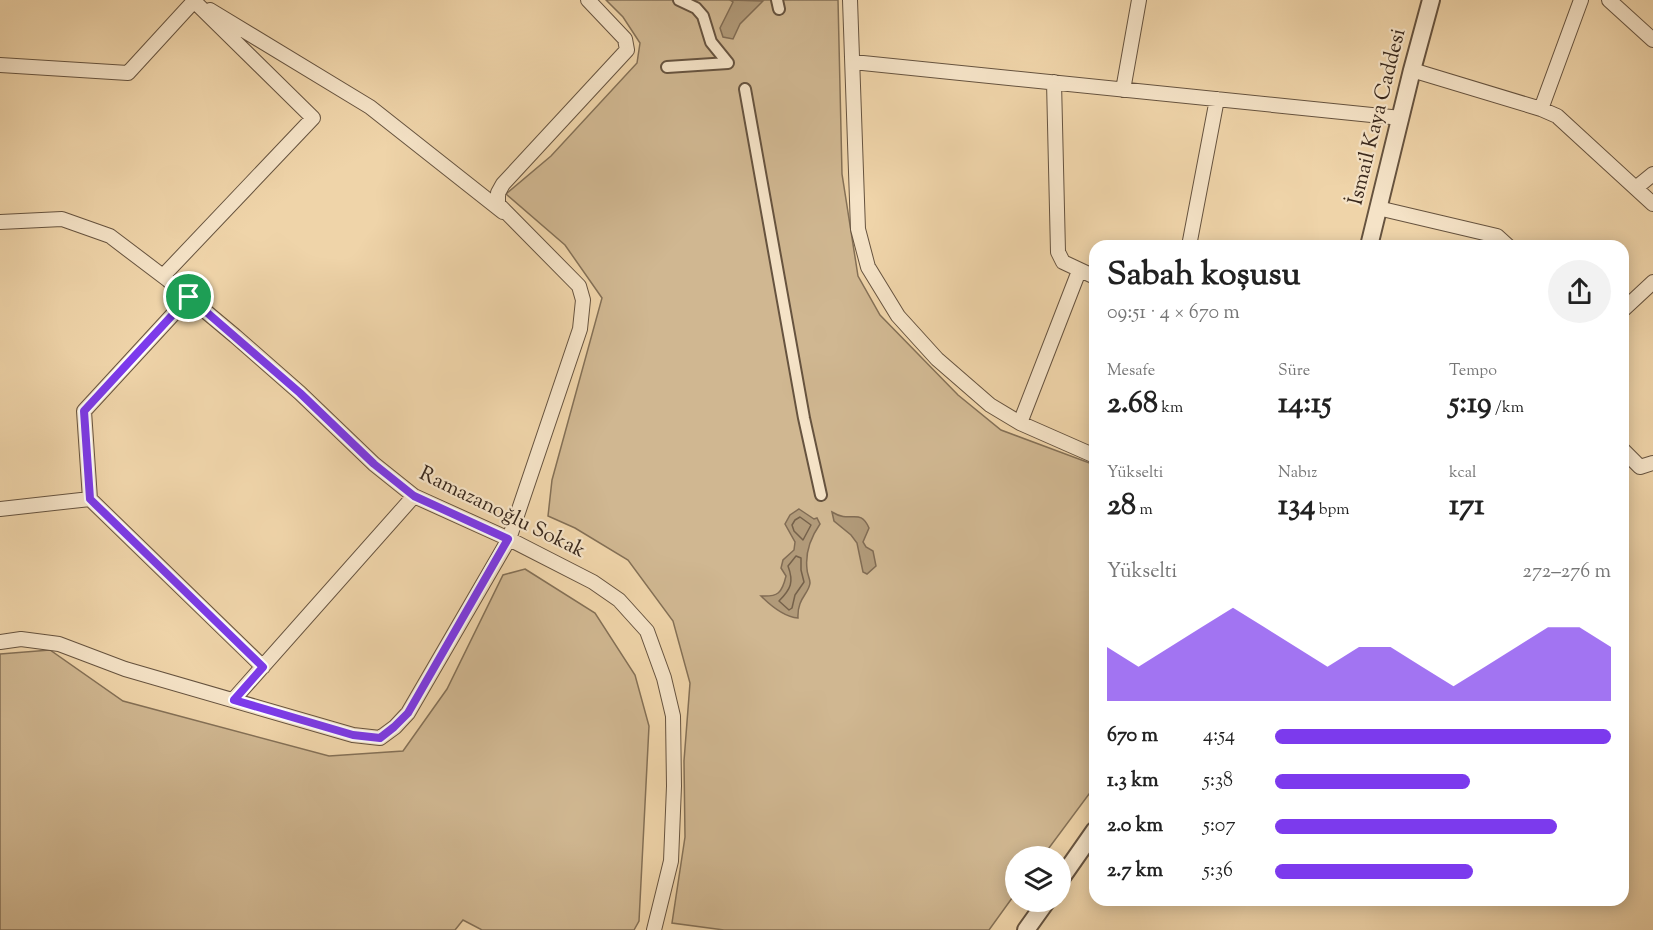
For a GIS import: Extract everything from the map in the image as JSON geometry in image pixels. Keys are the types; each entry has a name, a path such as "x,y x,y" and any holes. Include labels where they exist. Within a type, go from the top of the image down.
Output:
{"street":[{"path":"0,642 21,639 59,645 124,669 353,735 380,738 408,713 508,539 580,329 583,300 579,286 498,204 498,193 502,184 627,50 625,39 588,0"},
{"path":"667,67 728,63 711,42 703,16 696,8 679,0"},
{"path":"850,0 854,62 858,229 868,267 898,316 937,359 990,405 1020,423 1089,453"},
{"path":"1123,90 1139,0"},
{"name":"İsmail Kaya Caddesi","path":"1370,240 1431,0"},
{"path":"1541,109 1581,0"},
{"path":"1609,0 1653,40"},
{"path":"194,1 370,108 515,222"},
{"path":"0,65 128,73 194,1"},
{"path":"164,276 313,118 194,1"},
{"path":"854,62 1401,118"},
{"path":"1412,70 1541,109 1557,116 1653,204"},
{"path":"1054,82 1058,252 1063,262 1089,275"},
{"path":"745,89 804,418 821,495"},
{"path":"1190,240 1217,99"},
{"path":"1637,187 1653,174"},
{"path":"1378,208 1490,240"},
{"name":"Ramazanoğlu Sokak","path":"0,222 62,219 110,236 189,297 300,393 374,464 414,496 508,539 593,582 619,600 647,631 664,678 673,716 675,786 671,861 654,930"},
{"path":"1020,423 1079,271"},
{"path":"1629,304 1653,282"},
{"path":"189,297 84,411 90,499 263,667"},
{"path":"1629,456 1640,467 1653,463"},
{"path":"234,700 414,496"},
{"path":"0,509 90,499"},
{"path":"1071,864 1089,839"},
{"path":"1026,930 1039,912"}],"shaded area":[{"path":"606,0 838,0 842,174 858,276 880,315 958,395 1001,430 1089,463 1089,794 1050,846 1005,846 1005,908 989,930 724,930 672,923 685,837 684,761 690,683 673,621 628,560 575,528 548,516 552,480 602,298 565,245 506,194 551,156 637,63 640,43 623,17"},
{"path":"525,569 595,613 635,675 649,726 639,921 634,930 482,930 463,920 455,930 0,930 0,654 50,650 123,701 329,756 403,751 447,689 503,575"}],"water":[{"path":"730,0 763,1 740,24 733,39 723,37 720,28 733,2"},
{"path":"799,509 814,519 817,518 820,524 811,539 808,551 807,569 810,583 799,606 798,618 783,613 761,596 775,595 783,586 786,576 781,568 783,560 794,550 795,542 785,524 790,515"},
{"path":"832,512 845,517 862,518 866,522 869,528 863,542 873,551 876,566 867,574 863,572 857,543 834,521"}],"route":[{"path":"189,297 300,393 374,464 414,496 508,539 408,713 380,738 353,735 234,700 263,667 90,499 84,411 189,297"}]}
